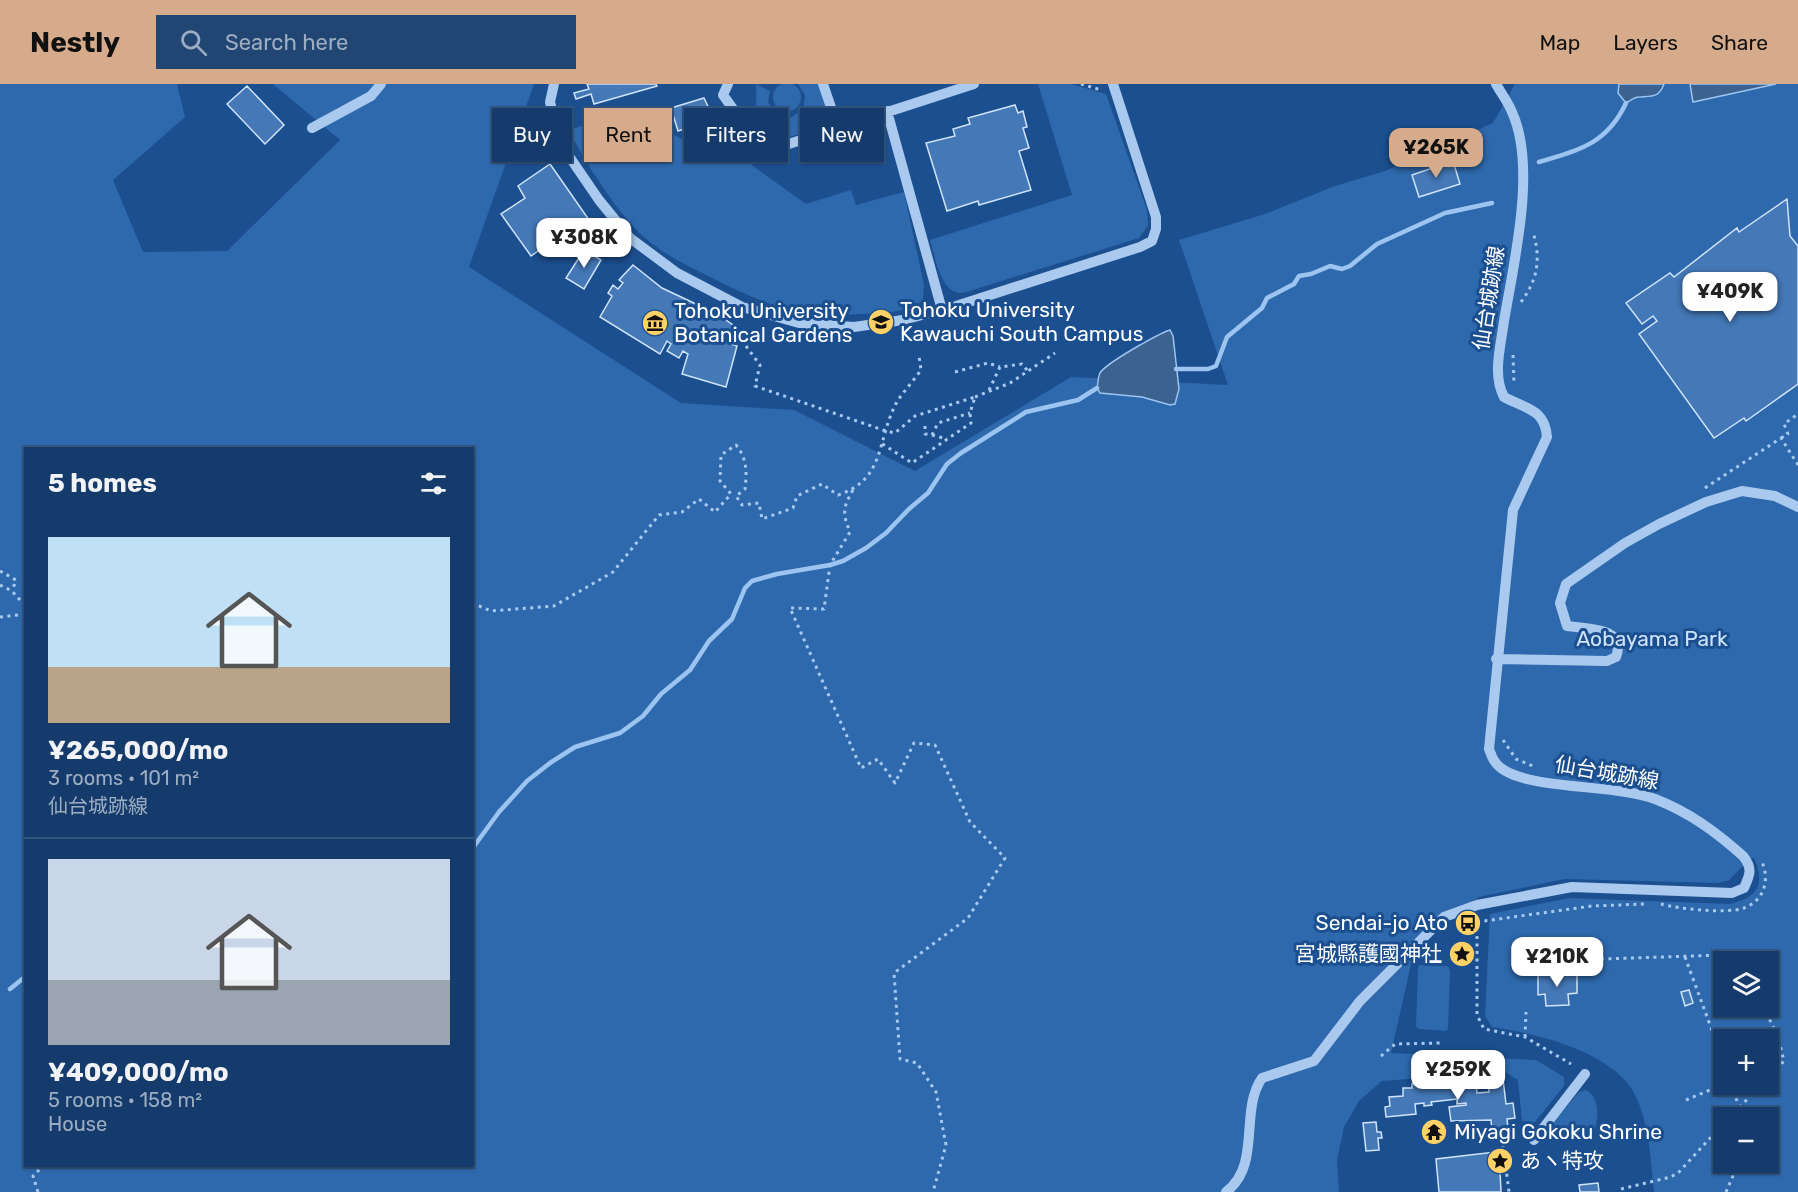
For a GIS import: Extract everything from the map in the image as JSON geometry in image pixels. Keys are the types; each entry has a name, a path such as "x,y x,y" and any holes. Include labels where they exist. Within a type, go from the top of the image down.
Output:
{"street":[{"path":"312,128 371,96 381,84"},
{"path":"554,84 550,102 560,143 630,238 677,273 742,307 799,323 854,327 903,320 942,310 1140,247 1152,241 1156,229 1156,217 1113,84"},
{"path":"728,84 723,95 764,152 800,140"},
{"path":"823,84 831,108"},
{"path":"884,112 974,84"},
{"name":"仙台城跡線","path":"1226,1192 1235,1185 1244,1167 1255,1093 1262,1078 1314,1061 1360,1001 1444,917 1477,905 1572,887 1732,894 1744,888 1751,874 1749,864 1743,856 1688,813 1652,798 1610,789 1536,780 1502,769 1494,762 1489,749 1496,659 1513,510 1547,437 1546,424 1538,413 1504,397 1498,383 1501,343 1521,223 1524,182 1516,124 1496,84"},
{"path":"888,111 942,310"},
{"path":"1496,659 1607,661 1616,657 1617,639 1611,633 1568,626 1560,603 1566,584 1625,543 1706,502 1742,491 1775,496 1798,507"},
{"path":"1534,1140 1585,1074"}],"path":[{"path":"1081,84 1101,90"},
{"path":"746,346 760,365 755,386 895,433 915,416 988,392 1010,382 1055,353"},
{"path":"919,356 921,370 898,401 872,473 854,490 846,502 843,517 850,532 830,565 824,609 790,608 861,768 878,759 895,783 914,743 935,745 970,822 1005,858 968,918 894,972 900,1059 917,1063 936,1092 946,1145 933,1192"},
{"path":"955,372 988,363 1000,367 1022,364 1027,370"},
{"path":"988,392 1000,367"},
{"path":"881,443 912,463 970,423 970,413 975,397"},
{"path":"933,435 938,423 970,413"},
{"path":"1701,490 1788,434 1784,424 1798,414"},
{"path":"925,426 925,434 947,439"},
{"path":"1781,438 1798,465"},
{"path":"736,496 745,489 747,472 742,453 736,445 721,455 720,481 742,505 759,503 762,519 793,508 797,496 822,484 838,495 854,490"},
{"path":"474,604 491,611 554,606 613,572 659,515 682,512 699,499 715,512 731,494"},
{"path":"0,570 16,580 12,591"},
{"path":"0,585 12,591 24,605"},
{"path":"0,617 24,614"},
{"path":"1502,734 1510,753 1524,763"},
{"path":"1477,905 1477,1015 1484,1029 1525,1037 1571,1064"},
{"path":"1541,961 1713,956"},
{"path":"1684,957 1713,1034"},
{"path":"1525,1037 1526,1012"},
{"path":"1779,1040 1785,1060 1779,1066"},
{"path":"1381,1056 1395,1044 1442,1043"},
{"path":"1686,1100 1713,1089"},
{"path":"1741,1107 1752,1095"},
{"path":"1621,1189 1671,1178 1713,1135"},
{"path":"1503,1144 1509,1192"},
{"path":"38,1192 33,1176 42,1167"},
{"path":"1726,1192 1734,1173"}],"green space":[{"name":"Aobayama Park","path":"0,84 177,84 185,117 113,180 143,252 227,251 340,140 273,84 534,84 525,108 492,108 492,162 506,162 469,267 681,403 794,410 915,471 1071,377 1228,385 1179,240 1265,214 1335,186 1385,171 1493,123 1515,84 1798,84 1798,1192 1654,1192 1643,1116 1634,1093 1623,1079 1609,1066 1591,1056 1550,1040 1492,1027 1485,1016 1490,914 1569,898 1729,904 1739,902 1757,889 1759,875 1754,858 1750,859 1729,880 1719,883 1565,879 1479,897 1445,921 1412,960 1391,1053 1536,1060 1564,1077 1564,1086 1534,1123 1522,1121 1518,1080 1505,1072 1382,1081 1359,1101 1344,1127 1337,1160 1339,1192 0,1192"},
{"path":"756,84 770,91 768,102 772,108 756,108"},
{"path":"782,84 792,84 800,92 800,102 792,110 779,108 774,102 774,92"},
{"path":"798,84 819,84 826,108 804,106 805,95"},
{"path":"1038,84 1071,84 1106,94 1147,210 1148,225 1139,238 967,292 954,291 948,287 939,272 930,240 1072,195"},
{"path":"800,111 800,133 788,138 788,117 792,117"},
{"path":"584,125 584,157 572,136 572,129"},
{"path":"672,134 684,141 684,162 748,162 806,204 851,190 856,205 904,192 924,285 923,300 910,308 886,313 839,315 797,311 760,300 694,269 644,237 624,215 587,162 672,162"},
{"path":"1420,965 1448,966 1450,971 1448,1029 1446,1031 1419,1029 1416,1026 1418,967"},
{"path":"1586,1090 1596,1102 1595,1129 1589,1133 1552,1136 1549,1134 1548,1129 1579,1092"}],"shaded area":[{"path":"1619,84 1664,84 1657,94 1635,98 1626,103 1618,93"},
{"path":"1690,84 1776,84 1693,102"},
{"path":"1170,330 1173,336 1179,389 1175,404 1170,405 1142,397 1100,393 1097,388 1098,378 1104,368 1133,349"}],"building":[{"path":"587,84 656,84 657,86 594,104 591,94 576,99 574,93 589,89"},
{"path":"247,86 284,125 265,144 227,104"},
{"path":"704,98 709,108 684,108 684,129 678,131 671,108"},
{"path":"1015,105 1018,113 1023,111 1027,127 1023,128 1029,148 1019,151 1031,190 979,205 978,201 947,211 926,143 955,136 953,129 970,124 968,118"},
{"path":"1453,161 1460,184 1419,197 1412,175"},
{"path":"550,164 594,227 562,249 555,239 531,256 501,214 525,198 518,186"},
{"path":"1787,199 1790,236 1798,246 1798,384 1746,421 1744,418 1714,438 1639,334 1657,321 1653,316 1642,324 1626,303 1670,273 1674,277 1737,228 1739,232"},
{"path":"584,250 601,260 584,289 566,278"},
{"path":"633,265 662,288 717,314 736,327 745,342 724,338 723,341 737,346 726,387 682,374 688,354 683,351 679,358 667,351 671,344 667,341 660,354 600,317 612,296 608,293 613,285 618,289 623,283 619,280"},
{"path":"1577,973 1577,993 1568,994 1569,1005 1546,1006 1545,994 1538,995 1538,974"},
{"path":"1689,990 1693,1003 1685,1006 1681,992"},
{"path":"1475,1073 1477,1093 1489,1092 1488,1080 1503,1079 1506,1104 1513,1103 1515,1118 1507,1119 1508,1128 1492,1130 1491,1120 1451,1121 1449,1107 1466,1105 1466,1103 1457,1104 1457,1099 1431,1102 1432,1105 1424,1106 1424,1103 1415,1104 1416,1114 1386,1117 1385,1107 1390,1106 1389,1097 1403,1096 1403,1088 1412,1088 1412,1084 1462,1079 1462,1075"},
{"path":"1376,1122 1377,1132 1381,1132 1382,1138 1378,1138 1379,1150 1366,1151 1363,1123"},
{"path":"1495,1152 1497,1171 1500,1171 1501,1192 1439,1192 1436,1159"},
{"path":"1598,1183 1599,1192 1580,1192 1579,1185"}],"waterway":[{"path":"1539,162 1579,149 1601,137 1610,128 1626,103"},
{"path":"1176,369 1208,369 1216,366 1227,337 1262,308 1267,298 1294,284 1299,276 1330,266 1342,269 1350,266 1377,244 1445,213 1492,203"},
{"path":"474,846 499,812 527,781 550,763 575,747 620,733 643,716 661,694 690,670 709,641 732,619 745,588 752,581 843,561 886,533 928,493 947,464 961,453 1026,412 1078,400 1097,388"},
{"path":"10,989 24,978"}],"place":[{"name":"Tohoku University Kawauchi South Campus","path":"881,322"},
{"name":"Tohoku University Botanical Gardens","path":"655,323"},
{"name":"Sendai-jo Ato","path":"1468,923"},
{"name":"宮城縣護國神社","path":"1462,954"},
{"name":"Miyagi Gokoku Shrine","path":"1434,1132"},
{"name":"あヽ特攻","path":"1500,1161"}]}
